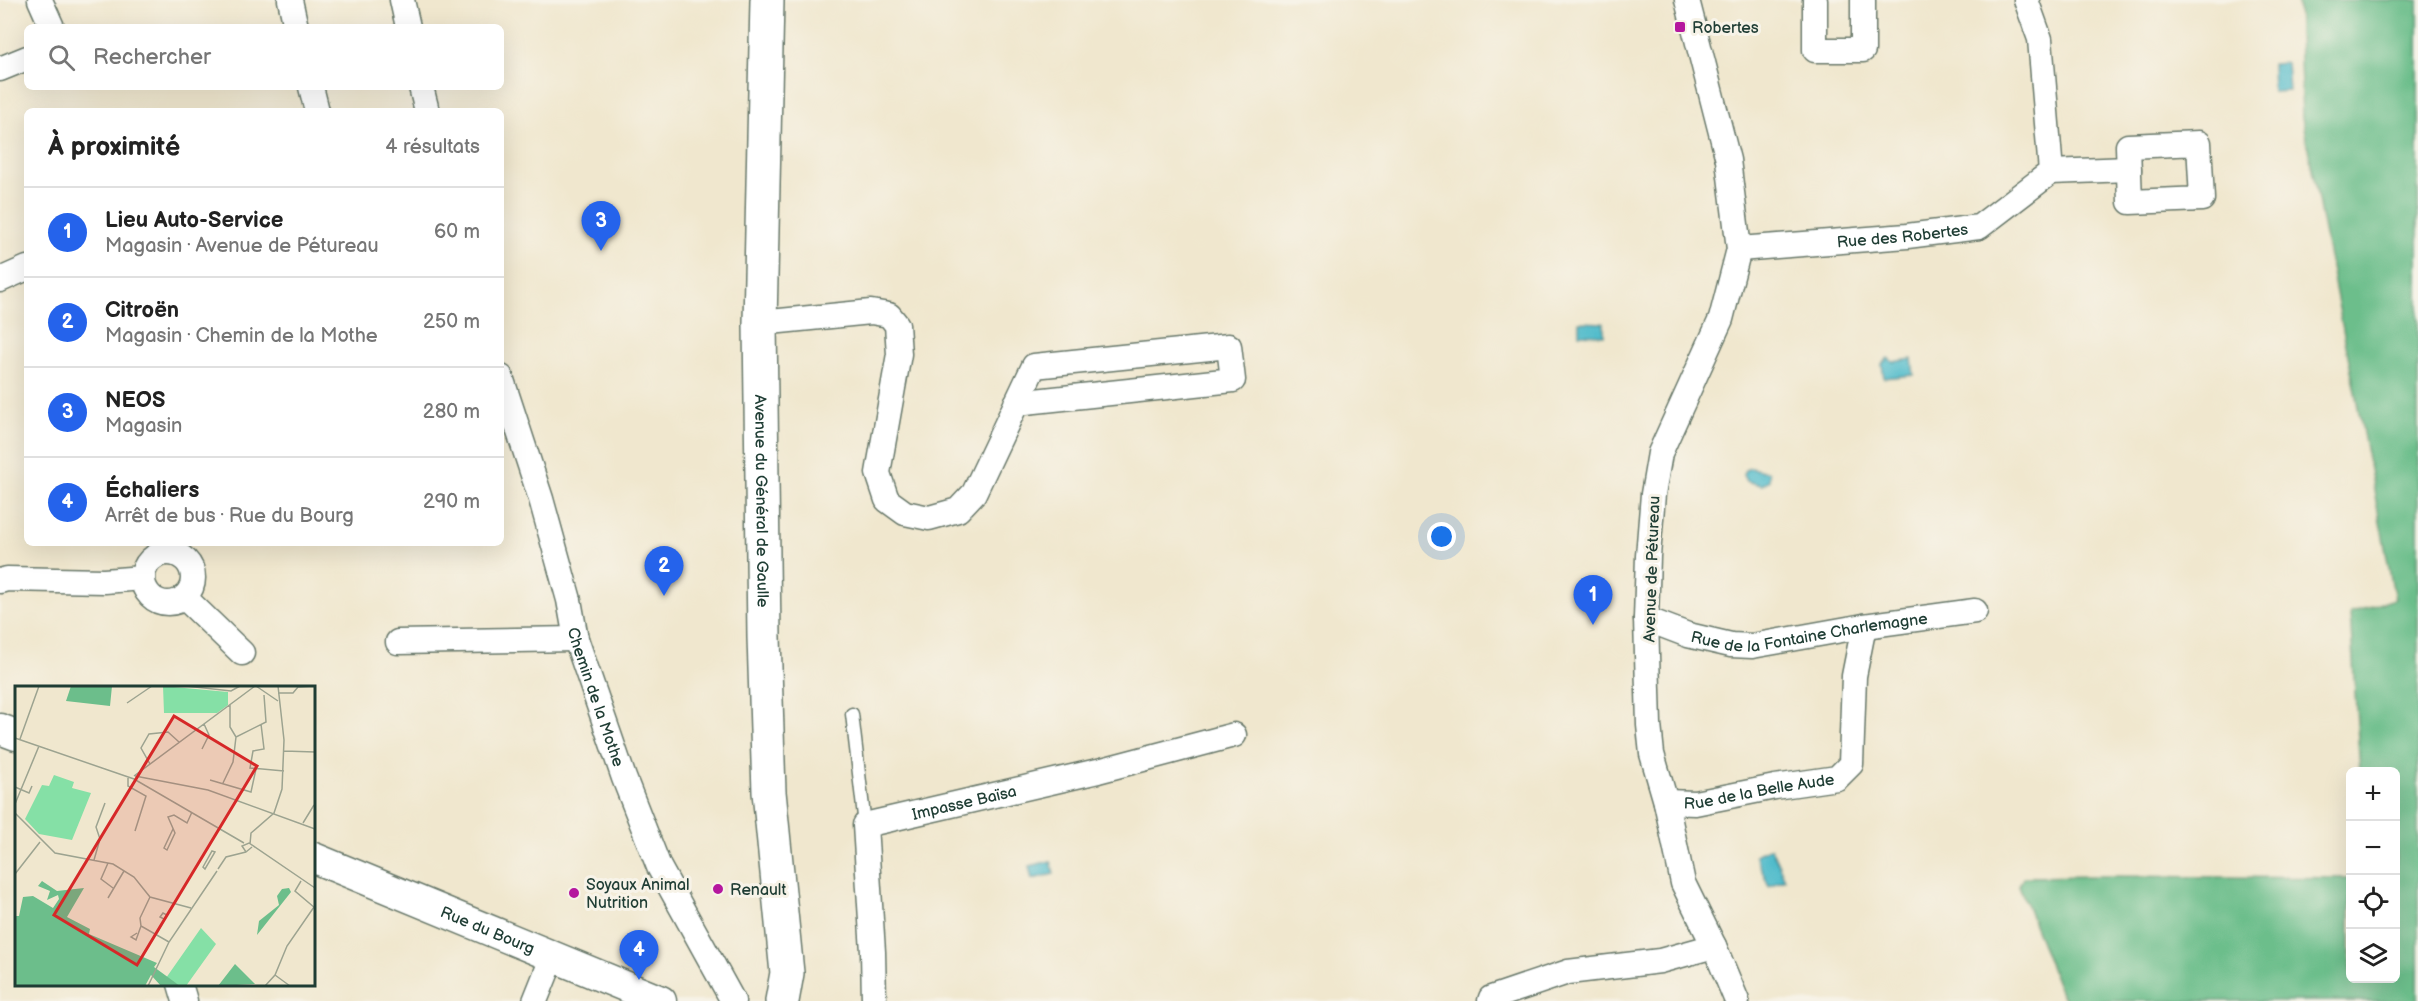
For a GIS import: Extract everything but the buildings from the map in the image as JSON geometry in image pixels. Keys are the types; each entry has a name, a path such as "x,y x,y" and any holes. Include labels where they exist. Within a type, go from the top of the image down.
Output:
{"main road":[{"name":"Avenue du Général de Gaulle","path":"767,0 760,323 764,637 770,792 787,973 782,1001"}],"street":[{"path":"40,0 51,24"},
{"path":"290,0 295,24"},
{"path":"402,0 407,24"},
{"name":"Avenue de Pétureau","path":"1687,0 1728,159 1739,249 1721,320 1660,453 1649,527 1646,619 1649,725 1652,754 1666,802 1683,883 1714,946 1737,1001"},
{"path":"1815,0 1815,50 1863,50 1863,0"},
{"path":"2026,0 2040,39 2050,172 2128,168"},
{"path":"0,69 24,59"},
{"path":"312,90 316,108"},
{"path":"422,90 426,108"},
{"name":"Rue des Robertes","path":"1739,249 1907,236 1979,226 2050,172"},
{"path":"0,280 24,273"},
{"path":"760,323 871,312 889,315 897,325 899,354 879,473 887,500 905,513 929,518 958,510 974,493 1016,403 1034,366 1229,346 1233,380 1016,403"},
{"name":"Chemin de la Mothe","path":"504,393 507,409 562,577 576,639 624,778 659,867 733,1001"},
{"path":"171,553 186,560 193,575 190,591 184,597 170,602 154,598 145,586 144,578 149,562 155,557 171,553"},
{"path":"0,581 7,579 93,581 144,578"},
{"path":"184,597 242,653"},
{"name":"Rue de la Fontaine Charlemagne","path":"1646,619 1688,635 1731,645 1752,646 1864,626 1975,611"},
{"name":"Rue de la Belle Aude","path":"1666,802 1695,803 1837,778 1851,764 1854,676 1864,626"},
{"path":"398,642 576,639"},
{"name":"Impasse Baïsa","path":"865,825 1098,771 1234,735"},
{"path":"865,825 874,1001"},
{"name":"Rue du Bourg","path":"315,858 661,1001"},
{"path":"1490,1001 1491,998 1568,972 1660,961 1714,946"},
{"path":"535,1001 553,956"},
{"path":"181,986 185,1001"}],"lane":[{"path":"852,714 865,825"}],"green space":[{"path":"2298,0 2418,0 2418,1001 2067,1001 2061,994 2019,885 2024,877 2346,878 2346,983 2400,983 2400,767 2360,767 2350,613 2395,599 2302,117"}],"water":[{"path":"2287,63 2289,91 2273,92 2272,64"},
{"path":"1579,322 1604,323 1604,335 1579,334"},
{"path":"1888,358 1893,362 1912,359 1914,375 1884,378 1882,364"},
{"path":"1750,468 1769,472 1769,480 1762,485 1746,481 1743,475 1745,470"},
{"path":"1771,848 1785,879 1769,886 1755,855"},
{"path":"1051,861 1054,874 1032,879 1029,866"}],"place":[{"name":"Robertes","path":"1680,27"},
{"name":"NEOS","path":"601,251"},
{"name":"Citroën","path":"664,596"},
{"name":"Lieu Auto-Service","path":"1593,625"},
{"name":"Renault","path":"718,889"},
{"name":"Soyaux Animal Nutrition","path":"574,893"},
{"name":"Échaliers","path":"639,980"}]}
